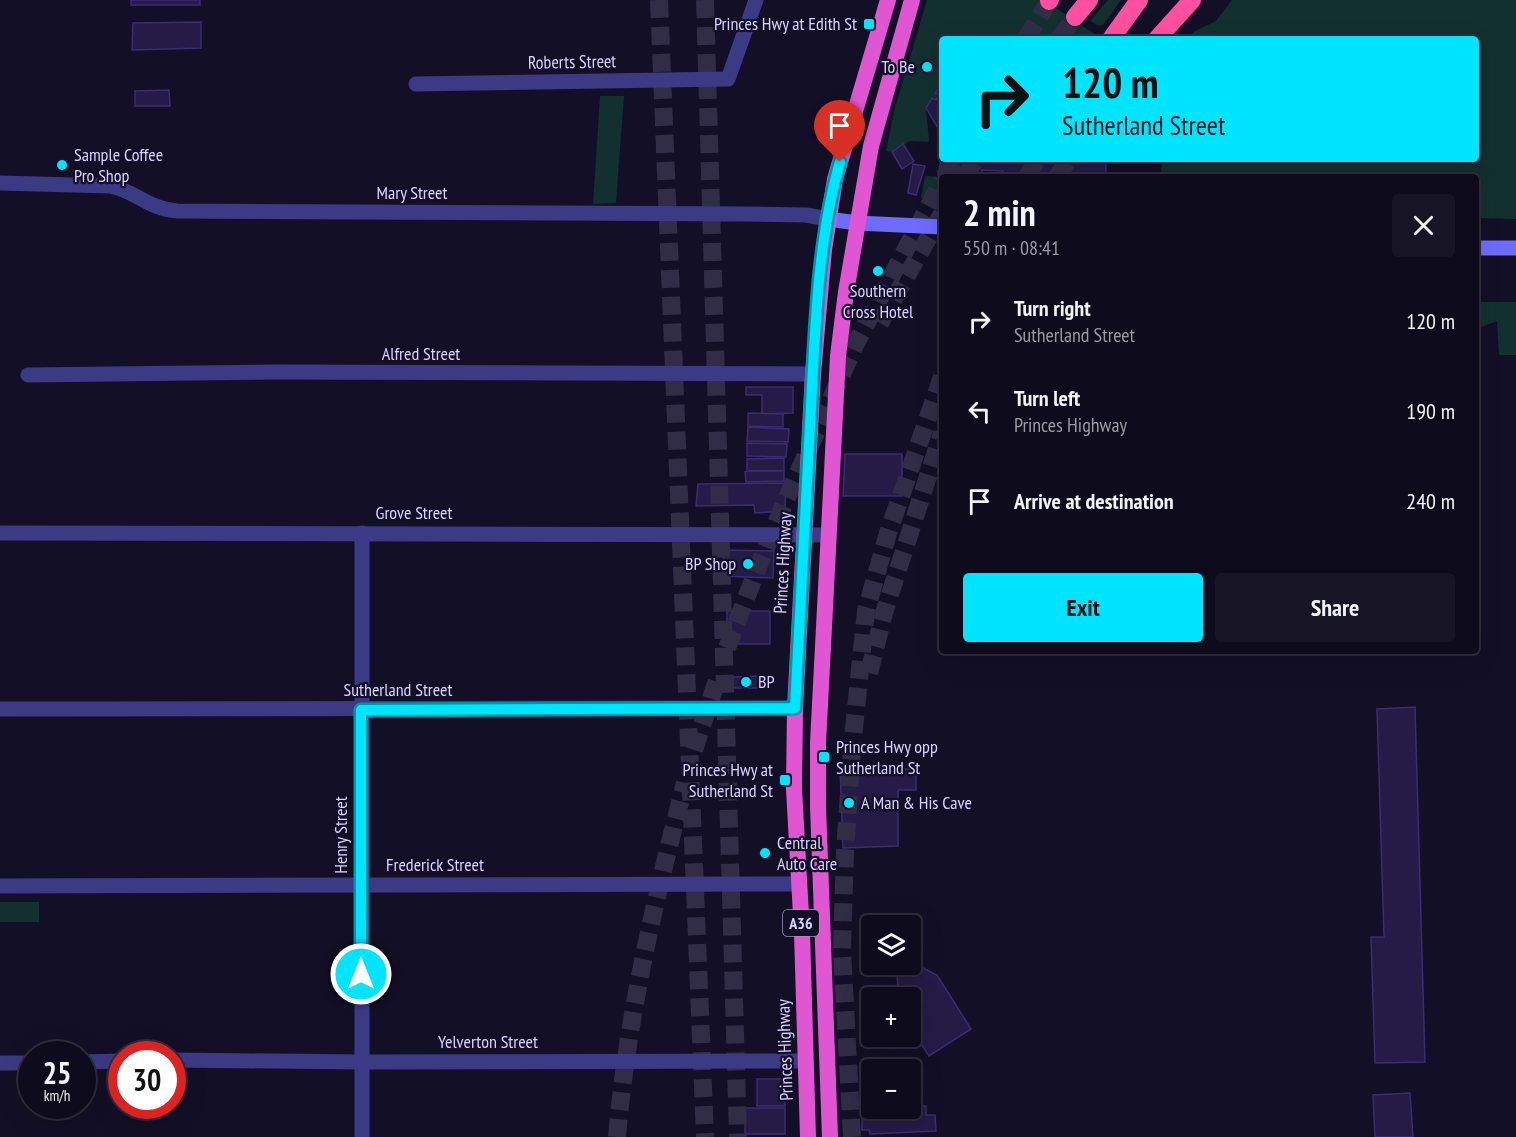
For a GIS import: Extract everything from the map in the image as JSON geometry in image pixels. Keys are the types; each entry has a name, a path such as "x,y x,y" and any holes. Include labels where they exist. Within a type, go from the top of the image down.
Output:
{"highway":[{"name":"Princes Highway","path":"808,1137 802,933 794,789 795,708 803,533 813,374 828,219 835,179 888,0"},
{"name":"A36","path":"830,1137 818,796 818,731 838,356 857,223 871,146 912,0"},
{"path":"1075,17 1089,0"},
{"path":"1113,36 1139,0"},
{"path":"1160,36 1192,0"}],"main road":[{"path":"828,219 857,223 939,227"},
{"path":"1479,248 1516,248"}],"street":[{"name":"Roberts Street","path":"416,84 728,79 756,0"},
{"name":"Mary Street","path":"0,183 110,186 123,190 153,207 177,212 744,214 806,215 828,219"},
{"name":"Alfred Street","path":"28,375 278,372 813,374"},
{"name":"Grove Street","path":"0,533 803,533 828,535"},
{"name":"Henry Street","path":"362,533 362,1137"},
{"name":"Sutherland Street","path":"0,709 795,708"},
{"name":"Frederick Street","path":"0,886 798,884"},
{"name":"Yelverton Street","path":"186,1060 805,1061"},
{"path":"0,1064 18,1063"}],"green space":[{"path":"927,0 1044,0 1098,36 939,36 939,87 935,93 939,95 936,100 932,98 926,108 929,142 910,141 892,152 886,151 894,111"},
{"path":"1108,0 1121,0 1103,25 1099,26 1090,21"},
{"path":"1232,0 1516,0 1516,219 1479,218 1479,174 1161,174 1162,162 1479,162 1479,36 1189,36 1216,21"},
{"path":"600,96 624,96 616,203 593,204"},
{"path":"925,176 939,177 939,199 921,198"},
{"path":"1479,302 1516,302 1516,355 1499,355 1497,321 1479,328"},
{"path":"0,902 39,902 39,922 0,922"}],"building":[{"path":"131,0 200,0 200,5 131,5"},
{"path":"201,22 201,48 132,50 133,23"},
{"path":"169,90 170,106 135,106 135,91"},
{"path":"939,95 939,130 926,108 932,98 936,100"},
{"path":"903,144 914,161 902,169 892,152"},
{"path":"941,162 1106,162 1106,174 1003,174 1003,171 982,170 982,174 938,175"},
{"path":"913,164 925,166 916,195 908,193"},
{"path":"746,387 793,387 793,413 762,414 762,395 746,395"},
{"path":"748,413 783,414 783,427 748,426"},
{"path":"748,427 789,429 788,442 747,441"},
{"path":"747,443 787,444 786,457 747,456"},
{"path":"845,454 902,454 902,496 843,496"},
{"path":"784,458 784,471 747,471 747,459"},
{"path":"784,471 784,481 746,482 745,472"},
{"path":"786,483 785,511 755,513 754,505 696,506 698,484"},
{"name":"BP Shop","path":"724,550 774,551 773,578 723,576"},
{"path":"727,611 770,611 770,644 727,644"},
{"name":"BP","path":"759,676 759,688 733,688 733,677"},
{"path":"1415,707 1425,1062 1375,1063 1371,937 1384,937 1377,709"},
{"path":"840,767 870,767 870,770 916,769 916,790 898,790 898,846 843,848"},
{"path":"921,967 937,975 971,1029 929,1056 921,1044 921,987 898,987 897,975 921,975"},
{"path":"757,1079 785,1079 785,1106 757,1106"},
{"path":"1410,1093 1413,1137 1375,1137 1373,1095"},
{"path":"921,1106 926,1106 926,1115 935,1115 936,1131 870,1134 869,1130 862,1130 862,1119 921,1119"},
{"path":"745,1108 785,1108 785,1134 745,1134"}],"tunnel":[{"path":"659,0 705,1137"},
{"path":"705,0 738,1137"},
{"path":"1028,36 1049,1"},
{"path":"1061,36 1075,17"},
{"path":"946,174 953,162"},
{"path":"966,174 974,162"},
{"path":"1029,174 1035,162"},
{"path":"1059,174 1067,162"},
{"path":"727,648 785,502 855,345 939,187"},
{"path":"880,323 939,219"},
{"path":"852,1137 842,950 845,852 852,748 866,611 888,533 939,386"},
{"path":"869,673 884,613 939,442"},
{"path":"694,750 719,674"},
{"path":"617,1137 628,1047 643,958 685,783"}],"place":[{"name":"Princes Hwy at Edith St","path":"869,24"},
{"name":"To Be","path":"927,67"},
{"name":"Sample Coffee Pro Shop","path":"62,165"},
{"name":"Southern Cross Hotel","path":"878,271"},
{"name":"BP Shop","path":"748,564"},
{"name":"BP","path":"746,682"},
{"name":"Princes Hwy opp Sutherland St","path":"824,757"},
{"name":"Princes Hwy at Sutherland St","path":"785,780"},
{"name":"A Man & His Cave","path":"849,803"},
{"name":"Central Auto Care","path":"765,853"}],"route":[{"path":"361,974 361,710 795,708 803,533 818,308 828,219 840,162"}]}
